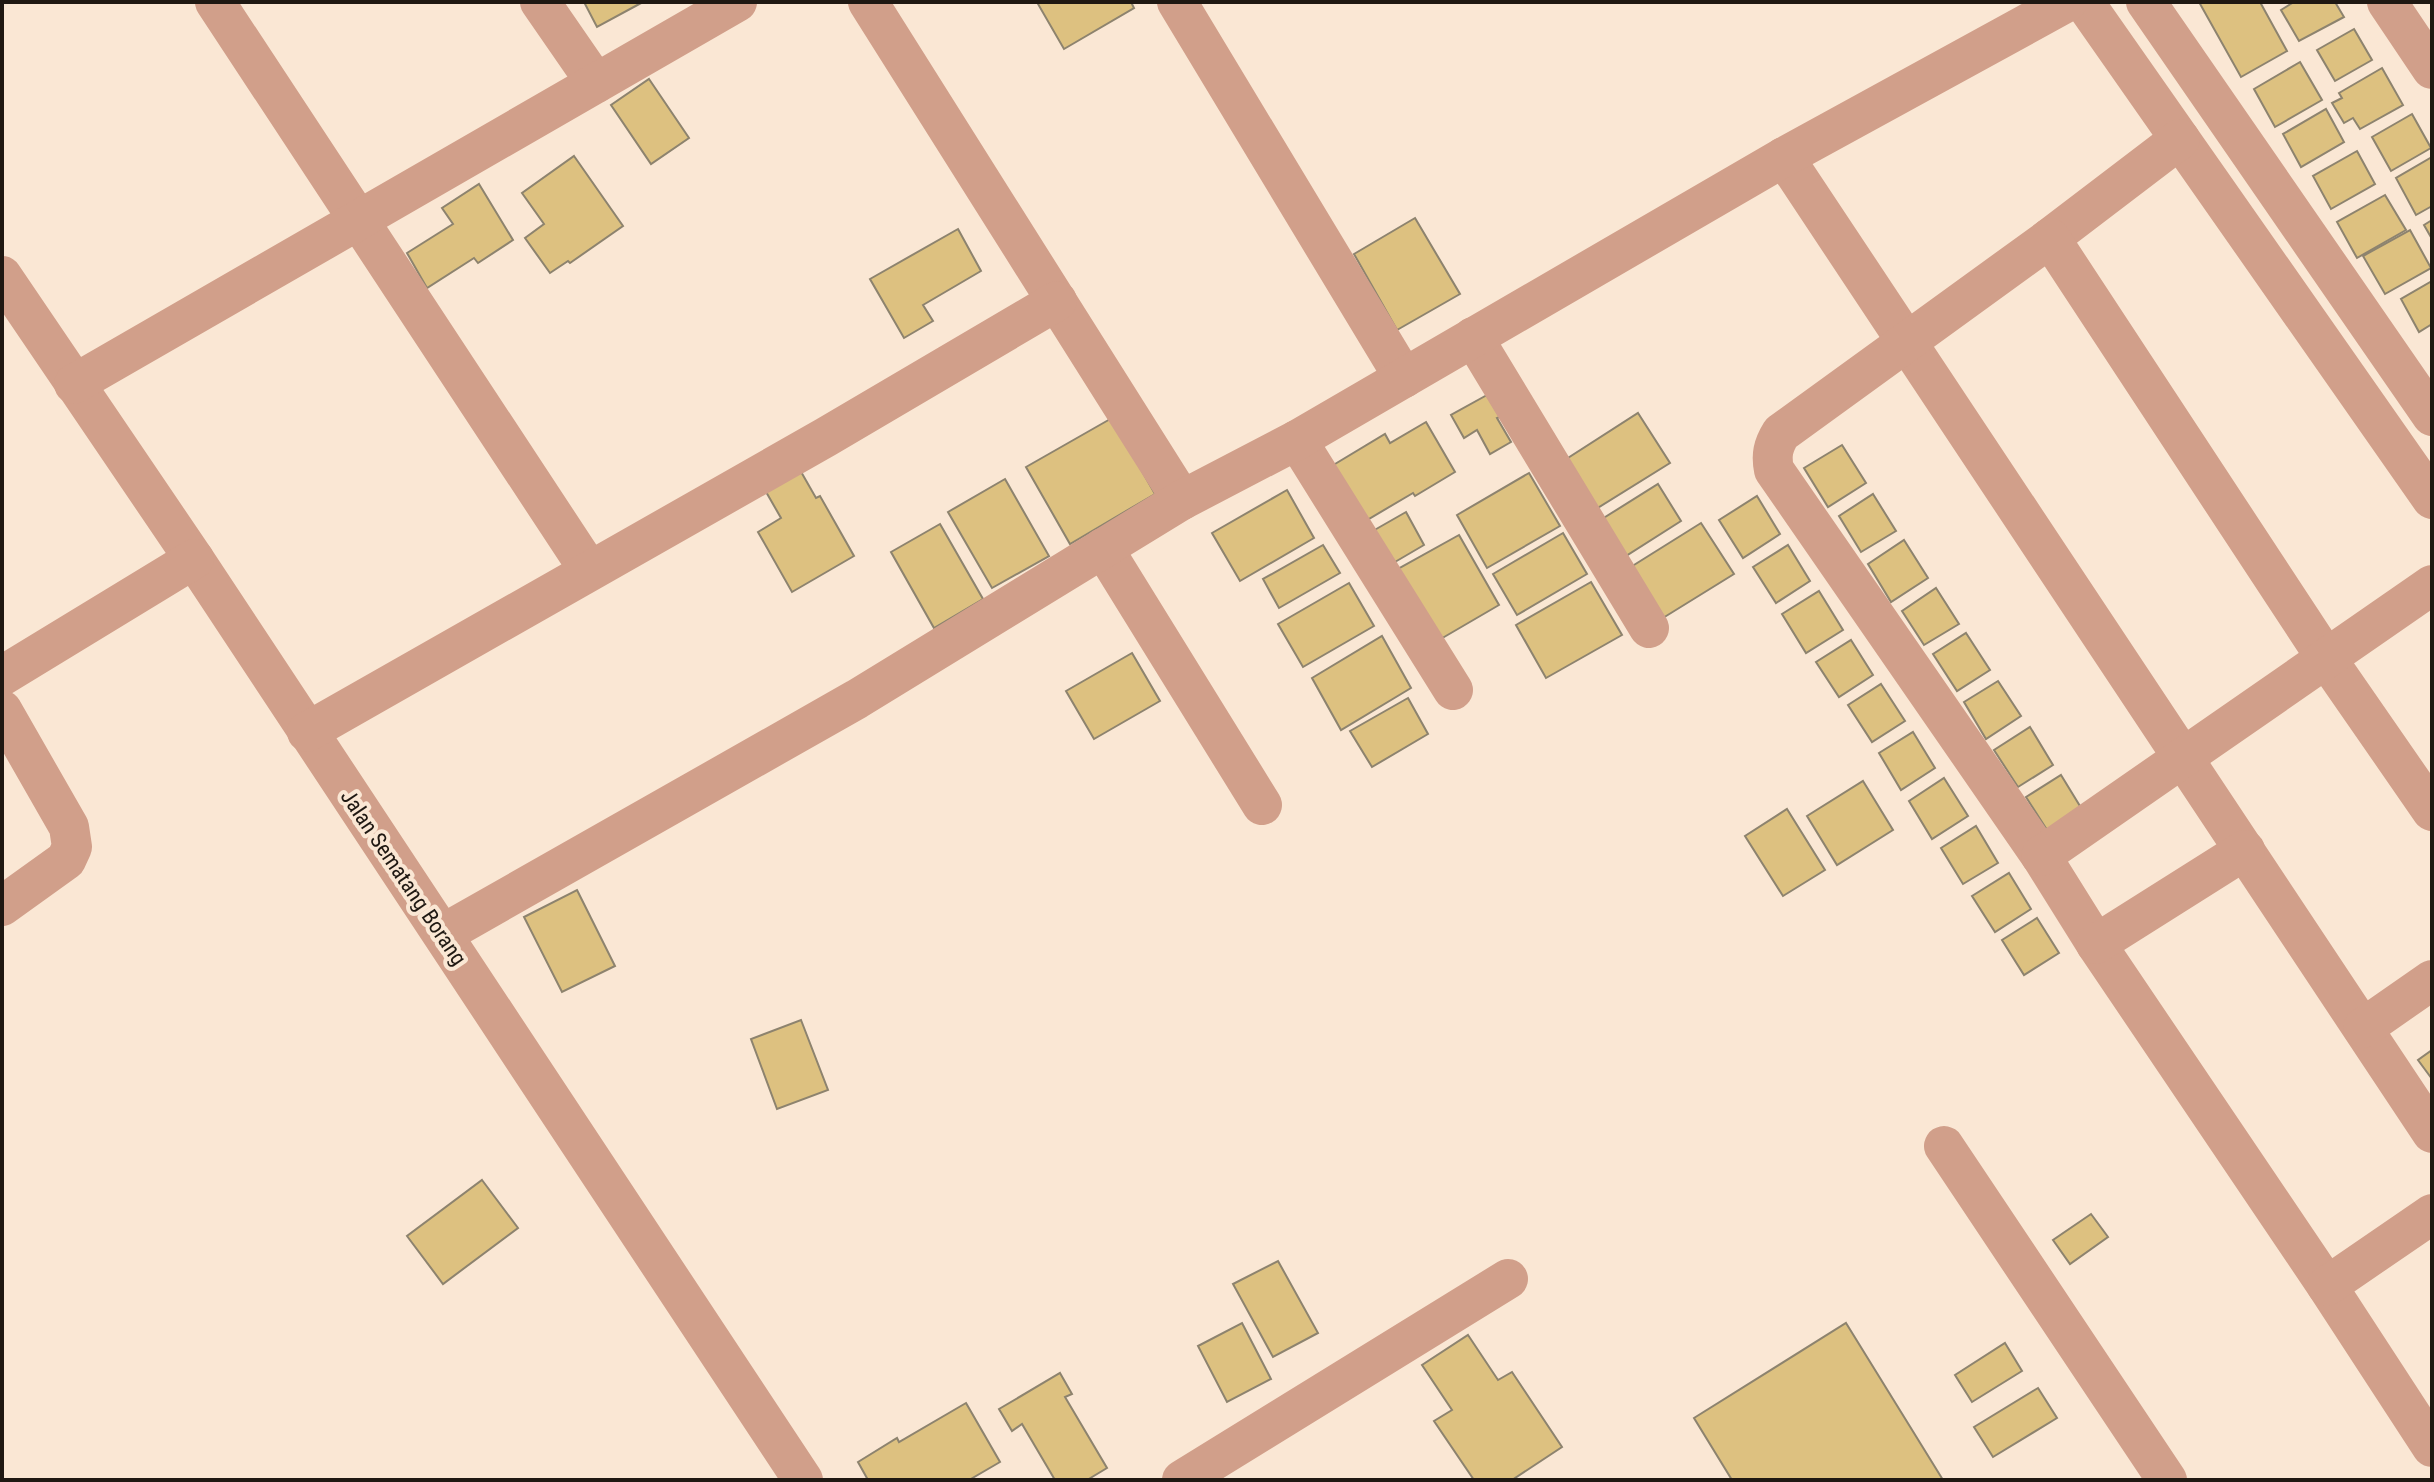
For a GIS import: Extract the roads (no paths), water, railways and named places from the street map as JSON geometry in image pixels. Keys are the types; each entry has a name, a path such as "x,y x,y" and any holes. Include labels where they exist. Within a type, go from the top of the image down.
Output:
{"street":[{"path":"215,2 589,570"},
{"path":"540,2 596,83"},
{"path":"94,372 737,2"},
{"path":"868,2 1182,500"},
{"path":"1177,2 1404,378"},
{"path":"443,934 857,699 1182,500 1297,440 1784,157 2067,2"},
{"path":"2084,2 2432,499"},
{"path":"2146,2 2432,416"},
{"path":"2387,2 2432,69"},
{"path":"2180,139 2050,238 1781,433 1774,443 1774,470 2041,856 2096,944 2432,1447"},
{"path":"1784,157 2432,1133"},
{"path":"2050,238 2326,658 2432,811"},
{"name":"Jalan Sematang Borang","path":"2,276 94,372 194,559 803,1480"},
{"path":"307,732 840,429 1057,301"},
{"path":"1473,337 1649,628"},
{"path":"1297,440 1453,690"},
{"path":"1103,548 1262,805"},
{"path":"2,676 194,559"},
{"path":"2041,856 2432,585"},
{"path":"2,710 69,827 72,847 66,860 2,906"},
{"path":"2096,944 2245,850"},
{"path":"2363,1028 2432,980"},
{"path":"1944,1146 2167,1480"},
{"path":"2327,1286 2432,1214"},
{"path":"1182,1480 1508,1279"}]}
